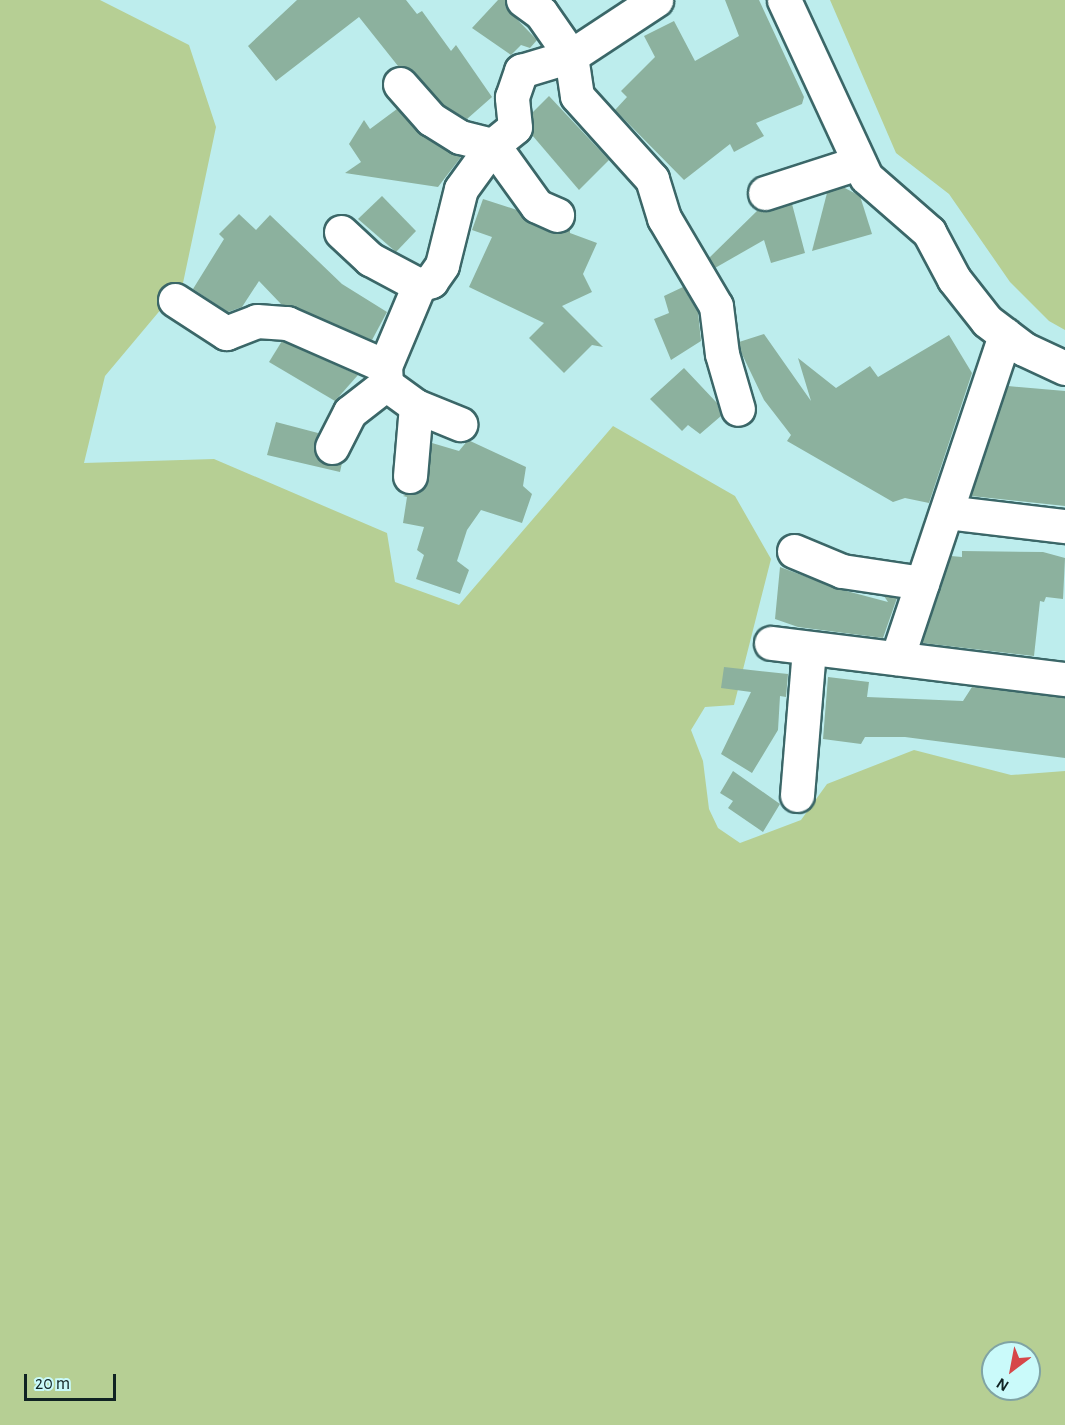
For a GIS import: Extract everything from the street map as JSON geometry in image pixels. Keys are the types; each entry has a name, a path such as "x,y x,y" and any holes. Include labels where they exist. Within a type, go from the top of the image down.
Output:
{"street":[{"path":"523,0 541,13 571,56 577,96 651,179 664,218 716,306 722,354 738,410"},
{"path":"341,232 370,259 419,285 431,282 442,265 460,189 493,145 515,127 512,97 521,71 571,56 656,0"},
{"path":"784,0 858,163 889,201 929,232 968,298 1005,335 1065,368"},
{"path":"400,84 431,119 460,137 493,145 537,206 557,215"},
{"path":"765,193 858,163"},
{"path":"332,447 350,412 385,375 419,285"},
{"path":"175,300 226,333 257,321 287,323 385,375 416,406 460,424"},
{"path":"897,658 1005,335"},
{"path":"410,477 416,406"},
{"path":"947,512 1065,526"},
{"path":"794,550 842,571 922,583"},
{"path":"771,643 1065,679"},
{"path":"797,795 809,648"}],"green space":[{"path":"0,0 100,0 189,45 216,127 183,283 105,376 84,463 214,459 387,533 395,582 459,605 613,426 735,496 771,559 734,705 705,707 691,730 703,761 709,809 718,828 740,843 801,820 827,784 914,750 1011,775 1065,771 1065,1425 0,1425"},
{"path":"830,0 1065,0 1065,330 1049,321 1010,282 949,194 896,153"}],"building":[{"path":"297,0 406,0 417,14 422,11 451,51 456,45 492,97 467,119 443,105 414,71 398,66 359,17 276,81 248,46"},
{"path":"498,0 505,0 506,8 537,40 530,48 521,45 511,55 472,28"},
{"path":"725,0 759,0 804,97 802,104 756,123 764,136 734,152 730,144 684,180 615,110 627,97 621,91 655,57 644,36 674,21 695,61 739,36"},
{"path":"549,96 609,160 579,190 532,135 532,113"},
{"path":"397,109 421,135 461,157 438,187 345,173 361,162 349,144 364,120 370,129"},
{"path":"843,187 860,196 872,234 812,251 827,193"},
{"path":"382,196 416,231 396,252 358,219"},
{"path":"483,199 517,210 529,223 549,232 570,227 570,233 597,243 583,274 592,292 562,306 603,347 592,345 564,373 529,338 544,323 469,287 492,237 472,230"},
{"path":"792,204 805,253 771,263 764,240 715,268 709,258 758,210"},
{"path":"239,214 256,230 270,215 342,284 387,312 372,340 281,304 259,281 242,307 228,312 193,289 224,239 219,234"},
{"path":"683,287 698,312 701,341 671,360 654,319 669,313 664,296"},
{"path":"764,334 811,401 798,358 836,388 870,366 878,377 949,335 972,373 929,503 905,498 893,502 787,441 791,435 764,400 740,350 739,342"},
{"path":"282,341 358,375 335,401 269,362"},
{"path":"684,368 717,403 721,416 700,434 688,425 682,431 650,399"},
{"path":"1008,386 1065,391 1065,506 971,496"},
{"path":"276,422 318,433 316,457 324,464 342,463 340,472 267,455"},
{"path":"468,440 526,467 523,486 532,494 522,523 481,510 467,530 457,561 469,570 460,594 416,579 424,555 417,550 424,527 403,523 407,497 403,496 426,486 432,443 459,451"},
{"path":"962,551 1043,552 1065,558 1063,599 1046,597 1044,602 1040,601 1034,656 922,643 951,556 962,557"},
{"path":"780,567 839,589 888,602 884,596 897,598 883,638 798,627 775,619"},
{"path":"724,667 788,674 786,697 780,696 778,730 752,773 721,754 751,692 721,688"},
{"path":"828,677 869,682 867,697 963,701 972,687 1065,697 1065,758 905,737 865,737 861,744 823,739"},
{"path":"733,771 780,804 763,832 728,808 733,801 720,793"}]}
